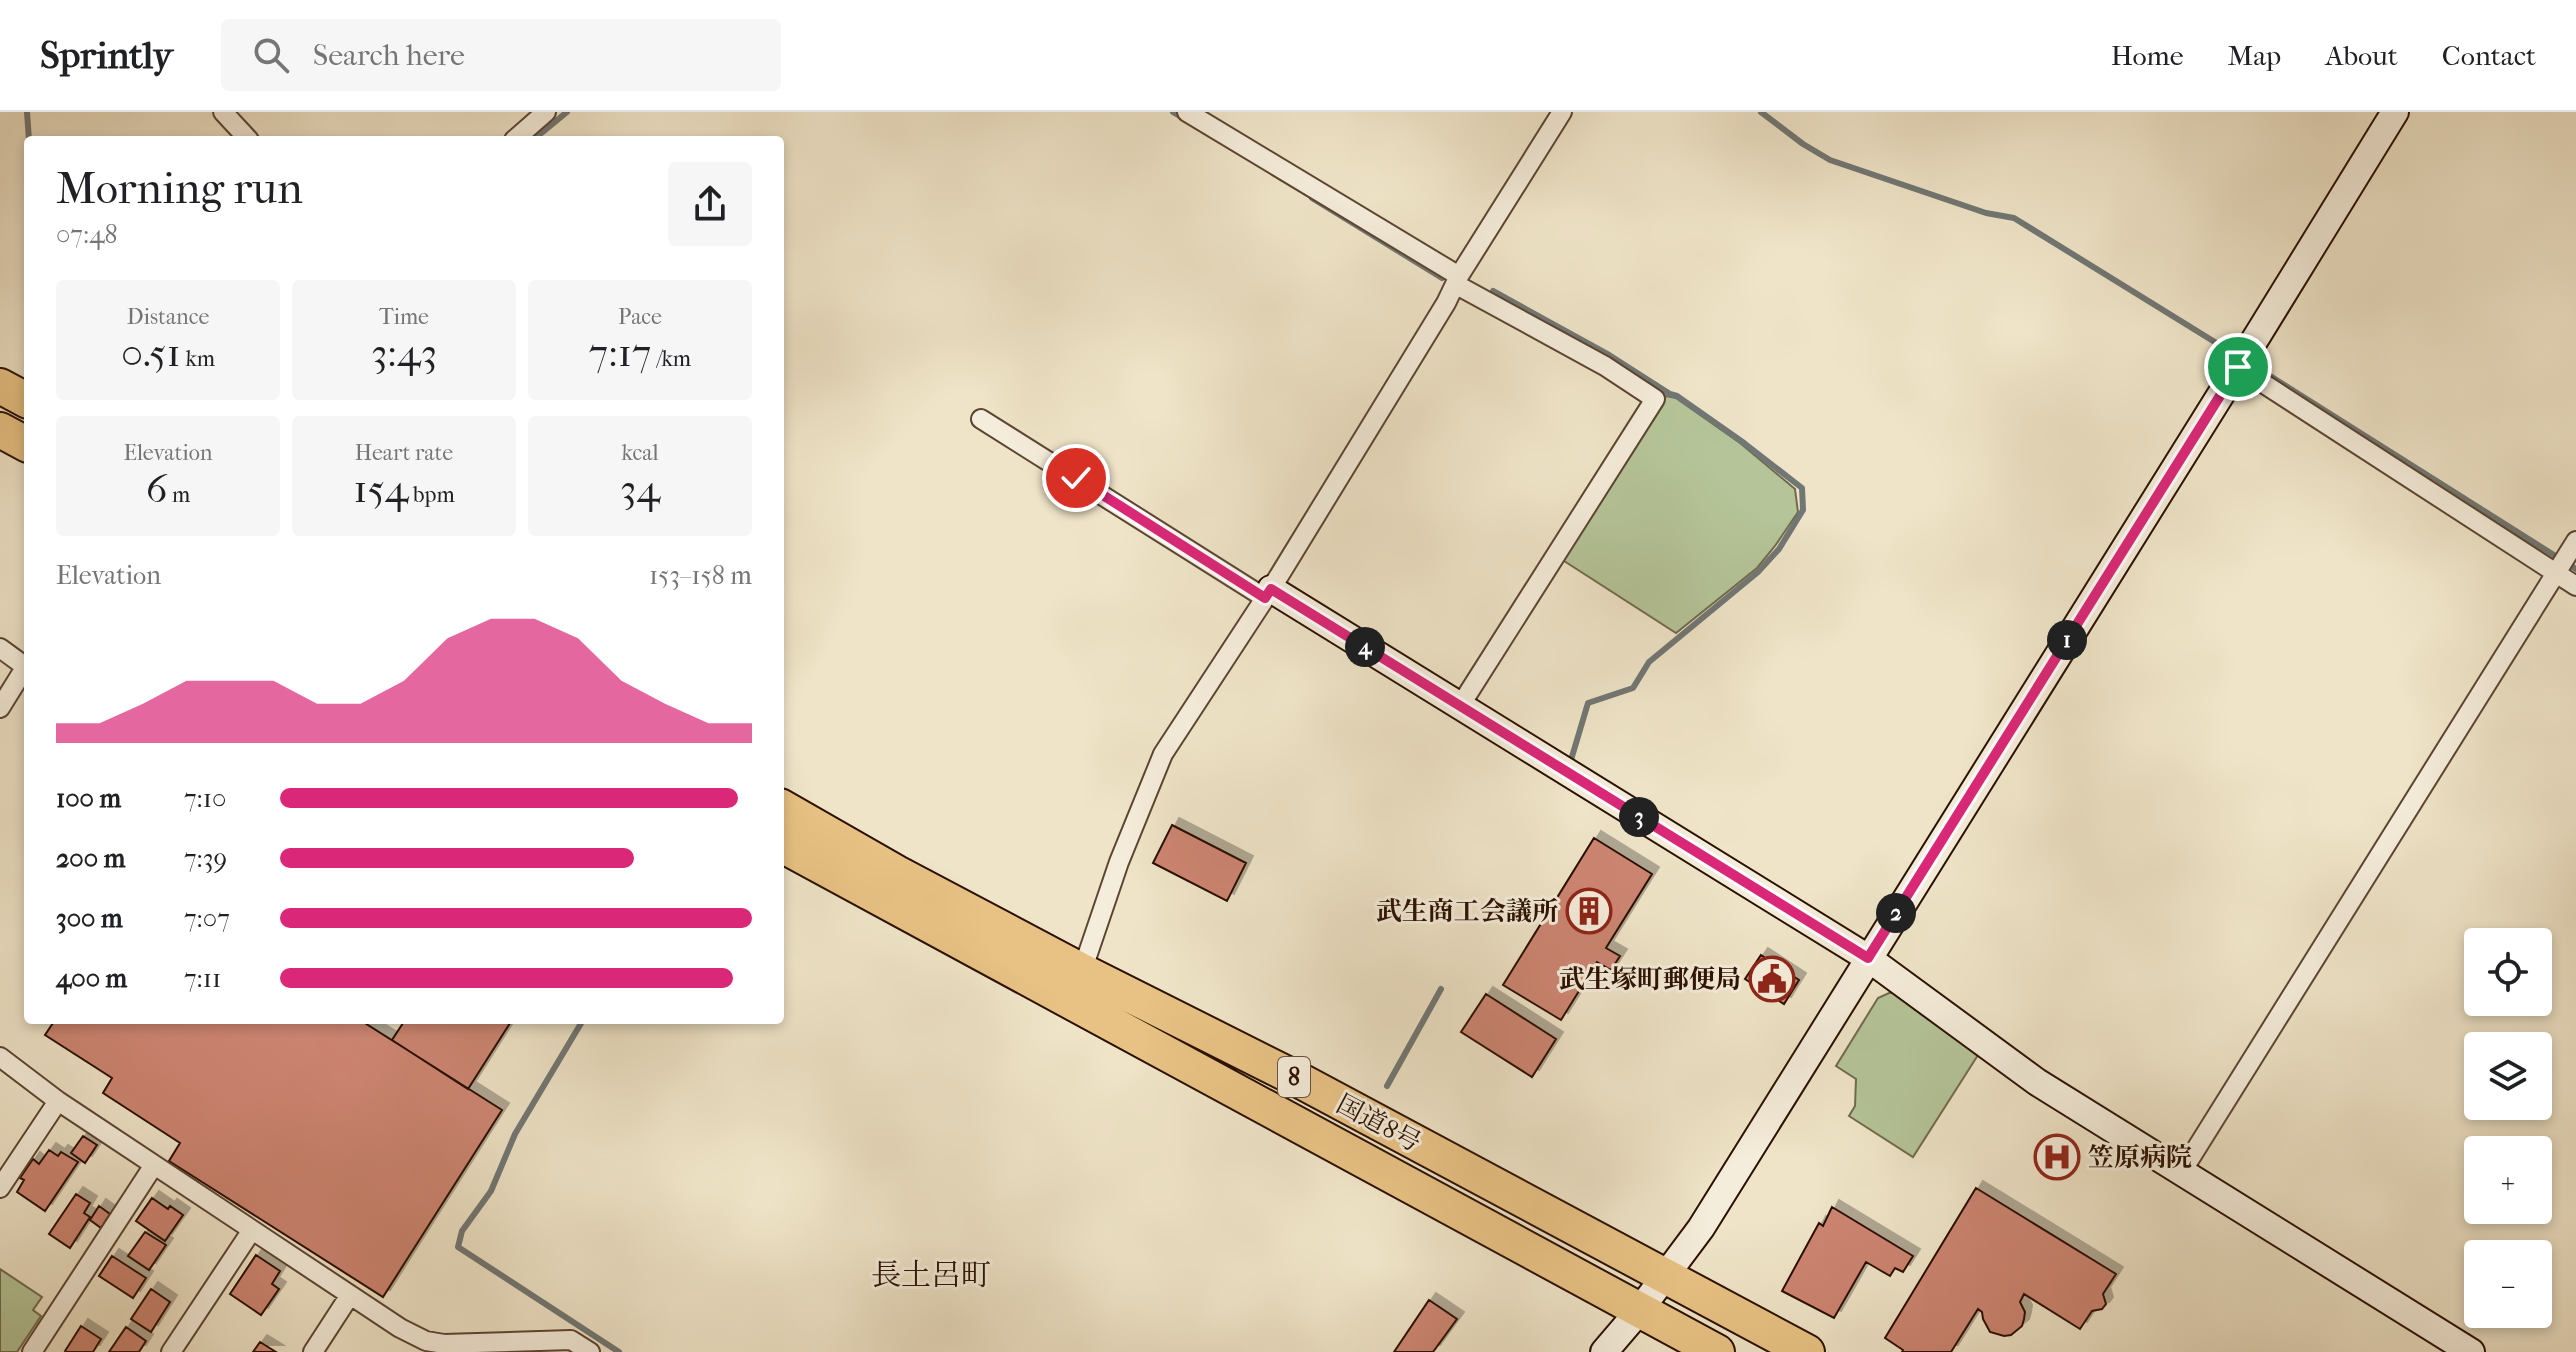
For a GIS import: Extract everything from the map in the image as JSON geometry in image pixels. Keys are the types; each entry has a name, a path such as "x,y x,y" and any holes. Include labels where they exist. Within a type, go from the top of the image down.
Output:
{"highway":[{"path":"0,386 24,399"},
{"path":"0,430 24,443"},
{"name":"国道8号","path":"784,808 897,873 1082,971 1299,1080 1807,1352"},
{"name":"国道8号","path":"784,846 1717,1352"}],"street":[{"path":"223,112 245,136"},
{"path":"1187,112 1655,399 1460,706"},
{"path":"1082,971 1119,862 1163,754 1268,594 1562,112"},
{"path":"1604,1352 1701,1228 2395,112"},
{"path":"518,136 537,115"},
{"path":"2238,367 2576,586"},
{"path":"981,419 1268,594 1460,706 1868,958 2037,1082 2471,1352"},
{"path":"2181,1173 2576,541"},
{"path":"0,648 24,663"},
{"path":"0,708 24,670"},
{"path":"0,1057 58,1101 400,1328 443,1348 571,1340 590,1352"},
{"path":"0,1188 58,1101"},
{"path":"32,1352 154,1165"},
{"path":"171,1352 252,1230"},
{"path":"313,1352 350,1295"}],"green space":[{"path":"1666,396 1676,398 1740,443 1795,489 1798,512 1757,568 1676,633 1561,559"},
{"path":"1895,993 1978,1055 1913,1157 1849,1116 1855,1106 1856,1079 1836,1066 1878,998"},
{"path":"0,1269 42,1297 33,1310 41,1316 17,1352 0,1352"}],"building":[{"path":"1172,825 1246,863 1227,901 1153,863"},
{"name":"武生商工会議所","path":"1594,838 1652,874 1606,948 1620,956 1611,970 1597,962 1561,1020 1503,985"},
{"path":"1761,955 1799,980 1784,1004 1745,979"},
{"path":"1486,994 1556,1039 1532,1077 1461,1032"},
{"path":"52,1024 366,1024 502,1110 383,1297 169,1161 180,1143 103,1093 112,1078 45,1035"},
{"path":"402,1024 509,1024 468,1089 392,1040"},
{"path":"83,1136 97,1145 85,1163 71,1153"},
{"path":"49,1150 58,1156 61,1152 78,1162 45,1211 17,1192 24,1180 20,1178 33,1159 39,1164"},
{"name":"笠原病院","path":"1976,1188 2116,1274 2103,1294 2106,1304 2102,1309 2092,1311 2080,1329 2024,1294 2020,1302 2025,1312 2022,1326 2011,1335 1990,1332 1978,1309 1951,1352 1902,1352 1885,1338"},
{"path":"76,1194 90,1203 84,1213 90,1217 70,1248 49,1234"},
{"path":"152,1198 183,1215 165,1241 136,1221"},
{"path":"99,1206 110,1214 101,1228 90,1220"},
{"path":"1832,1207 1913,1256 1903,1272 1895,1268 1890,1276 1866,1262 1834,1318 1782,1291 1819,1223 1823,1226"},
{"path":"145,1232 166,1245 149,1270 128,1256"},
{"path":"256,1255 280,1271 272,1284 279,1289 261,1315 230,1294"},
{"path":"112,1256 146,1278 133,1298 99,1276"},
{"path":"151,1289 170,1302 151,1332 131,1319"},
{"path":"1429,1300 1457,1319 1433,1352 1394,1352"},
{"path":"81,1326 101,1339 93,1352 66,1352 65,1351"},
{"path":"126,1327 146,1341 139,1352 109,1352"},
{"path":"260,1342 276,1352 253,1352"}],"waterway":[{"path":"27,112 29,136"},
{"path":"538,136 567,112"},
{"path":"1173,112 1184,118"},
{"path":"1761,112 1830,160 1986,213 2014,218 2218,344"},
{"path":"1312,198 1442,278"},
{"path":"1493,291 1677,396 1802,488 1803,510 1779,549 1758,572 1649,662 1633,688 1588,703 1571,760"},
{"path":"2267,374 2576,569"},
{"path":"1387,1086 1441,989"},
{"path":"581,1024 515,1134 491,1191 462,1231 458,1247 619,1352"}],"place":[{"name":"武生商工会議所","path":"1589,911"},
{"name":"武生塚町郵便局","path":"1772,979"},
{"name":"笠原病院","path":"2057,1157"}],"district":[{"name":"長土呂町","path":"931,1275"}],"route":[{"path":"1076,478 1265,598 1271,589 1868,958 2238,367"}]}
